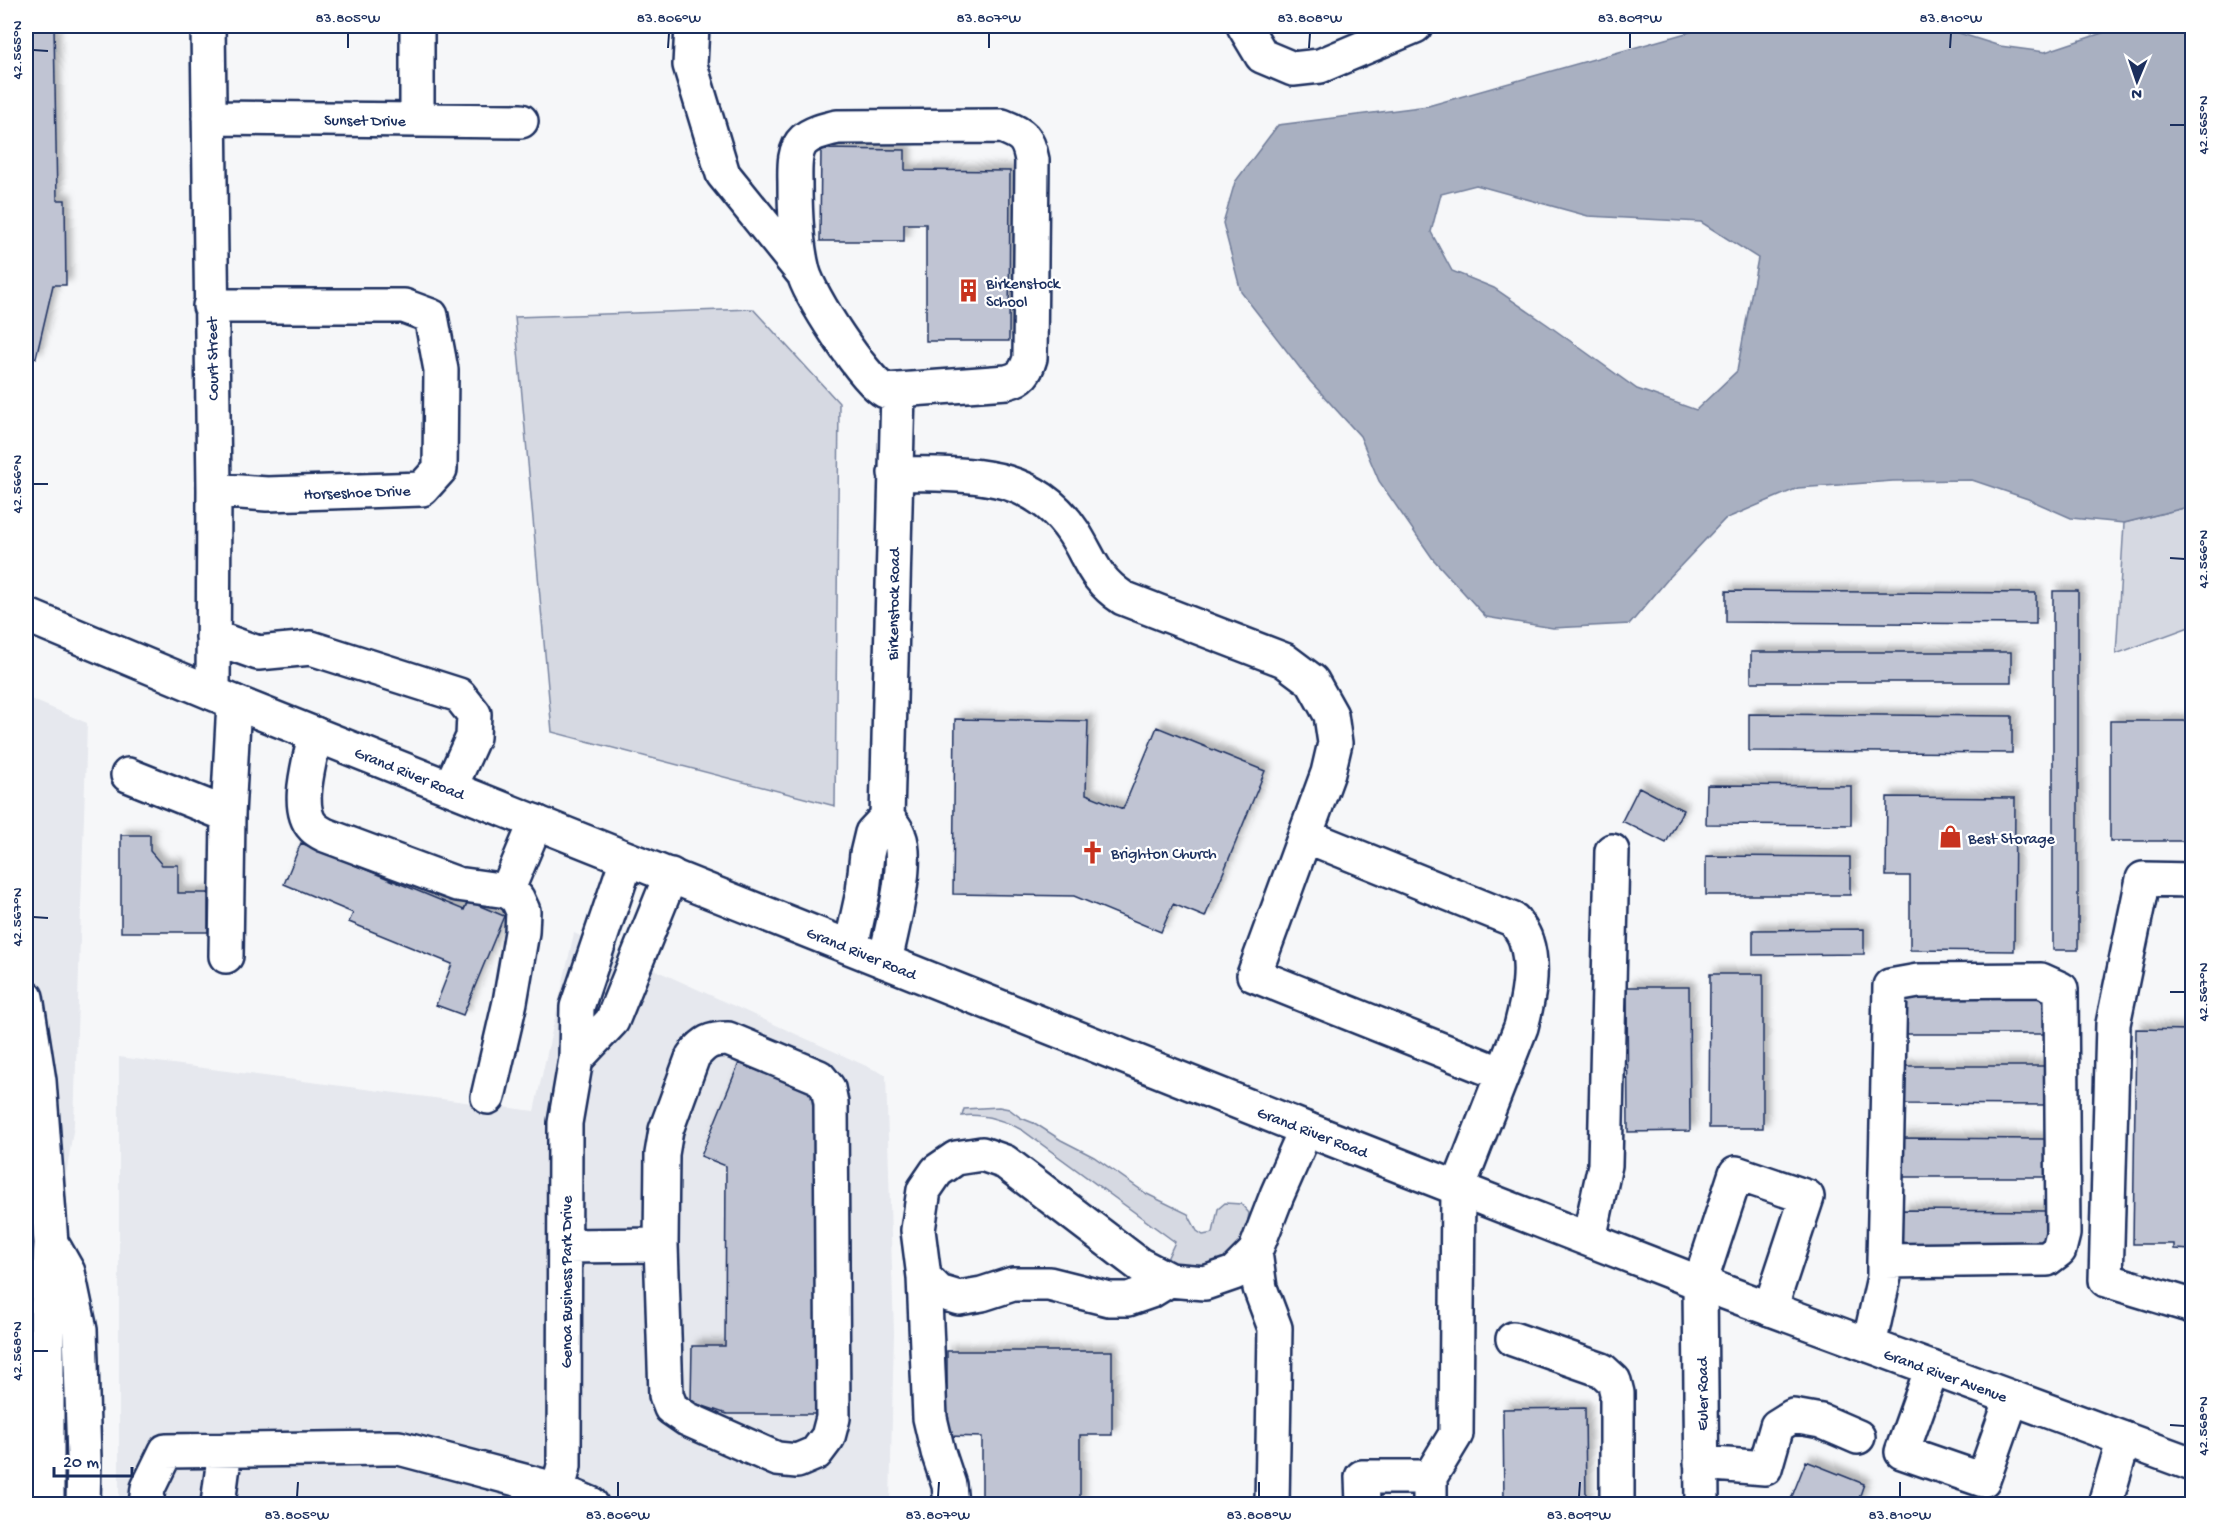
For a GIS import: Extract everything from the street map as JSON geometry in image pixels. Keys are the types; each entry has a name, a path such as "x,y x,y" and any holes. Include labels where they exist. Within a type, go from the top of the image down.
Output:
{"street":[{"name":"Court Street","path":"208,26 214,490 213,637 223,698 228,815 226,956"},
{"path":"417,26 417,120"},
{"path":"692,26 690,65 723,174 803,273 824,313 853,357 875,386 885,391 898,392 1007,382 1018,379 1026,370 1030,358 1032,160 1029,143 1019,132 1002,126 837,127 817,132 802,141 795,160 795,216 803,273"},
{"path":"1244,26 1262,56 1293,69 1320,66 1415,26"},
{"name":"Sunset Drive","path":"209,118 521,121"},
{"name":"Horseshoe Drive","path":"210,306 404,306 431,316 441,370 440,469 422,489 267,494 214,490"},
{"name":"Birkenstock Road","path":"885,961 899,896 902,854 899,836 887,816 898,392"},
{"path":"896,473 982,477 1014,484 1041,497 1064,519 1098,576 1110,589 1124,598 1284,660 1312,681 1330,714 1335,743 1328,773 1254,975 1502,1074"},
{"name":"Grand River Road","path":"26,615 223,698 1306,1129 1700,1283"},
{"path":"213,637 258,653 311,648 459,695 474,714 473,737 450,788"},
{"path":"315,734 303,795 312,826 325,836 458,884 507,891 517,898 522,911 522,932 510,1002 488,1097"},
{"path":"128,775 228,815"},
{"path":"851,948 872,833 887,816"},
{"path":"507,891 536,822"},
{"path":"1306,836 1514,920 1526,939 1530,962 1528,999 1521,1027 1458,1188 1456,1434 1430,1491 1362,1477 1363,1504"},
{"path":"1589,1239 1605,1165 1612,851"},
{"name":"Genoa Business Park Drive","path":"556,1497 564,1466 565,1124 576,1059 576,1007 627,859"},
{"path":"576,1059 612,1021 670,875"},
{"path":"2193,880 2143,879 2113,1024 2106,1280 2193,1306"},
{"path":"1869,1345 1884,1277 1884,1261 1890,986 1918,981 2041,980 2061,989 2063,1234 2059,1250 2047,1259 1884,1261"},
{"path":"26,997 39,1081 42,1226 47,1312 47,1504"},
{"path":"712,1039 728,1040 819,1077 828,1088 831,1103 833,1418 828,1437 816,1453 797,1461 777,1459 687,1419 671,1408 666,1395 662,1245 662,1154 666,1130 693,1056 701,1047 712,1039"},
{"path":"951,1504 949,1485 930,1419 924,1277 918,1230 924,1190 937,1171 956,1158 982,1154 1005,1162 1140,1265 1169,1280 1205,1283 1234,1273 1255,1252 1306,1129"},
{"name":"Euler Road","path":"1702,1504 1700,1283 1736,1173 1807,1197 1770,1309"},
{"path":"42,1226 68,1272 80,1330 84,1449 83,1504"},
{"path":"565,1246 662,1245"},
{"path":"1255,1252 1260,1288 1269,1309 1276,1336 1272,1504"},
{"path":"924,1277 939,1292 959,1298 982,1294 1013,1284 1049,1284 1109,1299 1128,1299 1169,1280"},
{"name":"Grand River Avenue","path":"1700,1283 2193,1464"},
{"path":"1513,1339 1602,1370 1614,1381 1617,1393 1617,1504"},
{"path":"1932,1368 1902,1452 1983,1480 2012,1398"},
{"path":"1701,1463 1765,1468 1777,1426 1793,1416 1821,1421 1858,1437"},
{"path":"2105,1504 2124,1439"},
{"path":"146,1504 148,1488 166,1451 399,1448 556,1497 591,1504"},
{"path":"218,1504 225,1450"}],"shaded area":[{"path":"753,309 839,403 835,806 552,732 515,317"},
{"path":"2192,506 2192,626 2116,654 2124,523"},
{"path":"26,697 87,723 74,1125 26,1425"},
{"path":"574,933 886,1075 894,1333 890,1504 119,1504 119,1057 534,1111"},
{"path":"999,1107 1009,1109 1021,1118 1036,1124 1094,1157 1147,1194 1188,1214 1197,1231 1203,1235 1213,1233 1218,1209 1225,1203 1241,1204 1249,1213 1244,1232 1234,1250 1218,1263 1200,1269 1168,1260 1175,1242 1022,1130 993,1118 962,1116 964,1109"}],"water":[{"path":"1711,26 1937,26 2000,46 2045,52 2108,31 2116,26 2192,26 2192,506 2124,523 2071,518 2028,499 1972,480 1893,481 1798,488 1725,519 1668,579 1630,624 1553,628 1486,617 1433,559 1379,481 1360,436 1310,381 1241,292 1223,223 1235,182 1278,125 1428,106","holes":["1476,185 1588,216 1701,222 1758,258 1737,371 1696,410 1637,389 1494,288 1452,271 1431,232 1441,194"]}],"building":[{"path":"26,26 54,26 57,200 65,200 66,285 53,285 36,358 26,355"},
{"name":"Birkenstock School","path":"821,149 905,150 905,170 1010,171 1009,341 926,341 926,224 904,224 904,241 820,241"},
{"path":"1726,591 2036,593 2036,624 1726,622"},
{"name":"Best Storage","path":"2053,591 2078,591 2078,950 2053,950"},
{"path":"1751,652 2011,652 2011,682 1751,682"},
{"path":"1749,714 2012,716 2012,753 1749,751"},
{"name":"Brighton Church","path":"955,719 1088,721 1086,794 1123,809 1157,727 1265,771 1205,917 1173,904 1161,932 1074,896 953,894"},
{"path":"2110,721 2192,721 2192,841 2110,841"},
{"path":"1707,785 1851,786 1851,825 1706,824"},
{"path":"1639,787 1683,810 1666,843 1622,821"},
{"name":"Best Storage","path":"1887,797 2015,798 2014,951 1910,950 1910,876 1886,876"},
{"path":"121,835 150,835 150,851 162,865 178,865 178,893 208,893 208,932 121,932"},
{"path":"301,843 464,910 468,901 504,916 463,1015 436,1005 452,964 349,922 353,913 284,884"},
{"path":"1706,856 1850,857 1850,895 1706,895"},
{"path":"1864,929 1864,954 1753,955 1753,930"},
{"path":"1710,974 1763,974 1763,1128 1709,1128"},
{"path":"1627,987 1689,987 1690,1131 1628,1132"},
{"path":"1901,995 2046,996 2046,1034 1901,1034"},
{"path":"2136,1029 2192,1030 2192,1250 2174,1249 2174,1244 2133,1244"},
{"path":"739,1063 818,1095 819,1414 727,1414 691,1402 692,1346 725,1346 726,1166 701,1156"},
{"path":"1901,1066 2045,1066 2045,1105 1900,1104"},
{"path":"1901,1138 2046,1139 2046,1177 1901,1177"},
{"path":"1902,1210 2047,1211 2047,1249 1902,1249"},
{"path":"947,1351 1112,1351 1112,1435 1080,1435 1080,1504 982,1504 982,1437 947,1436"},
{"path":"1585,1408 1586,1504 1504,1504 1503,1409"},
{"path":"1806,1461 1864,1484 1857,1504 1789,1504"}],"place":[{"name":"Birkenstock School","path":"968,291"},
{"name":"Best Storage","path":"1950,837"},
{"name":"Brighton Church","path":"1093,852"}]}
